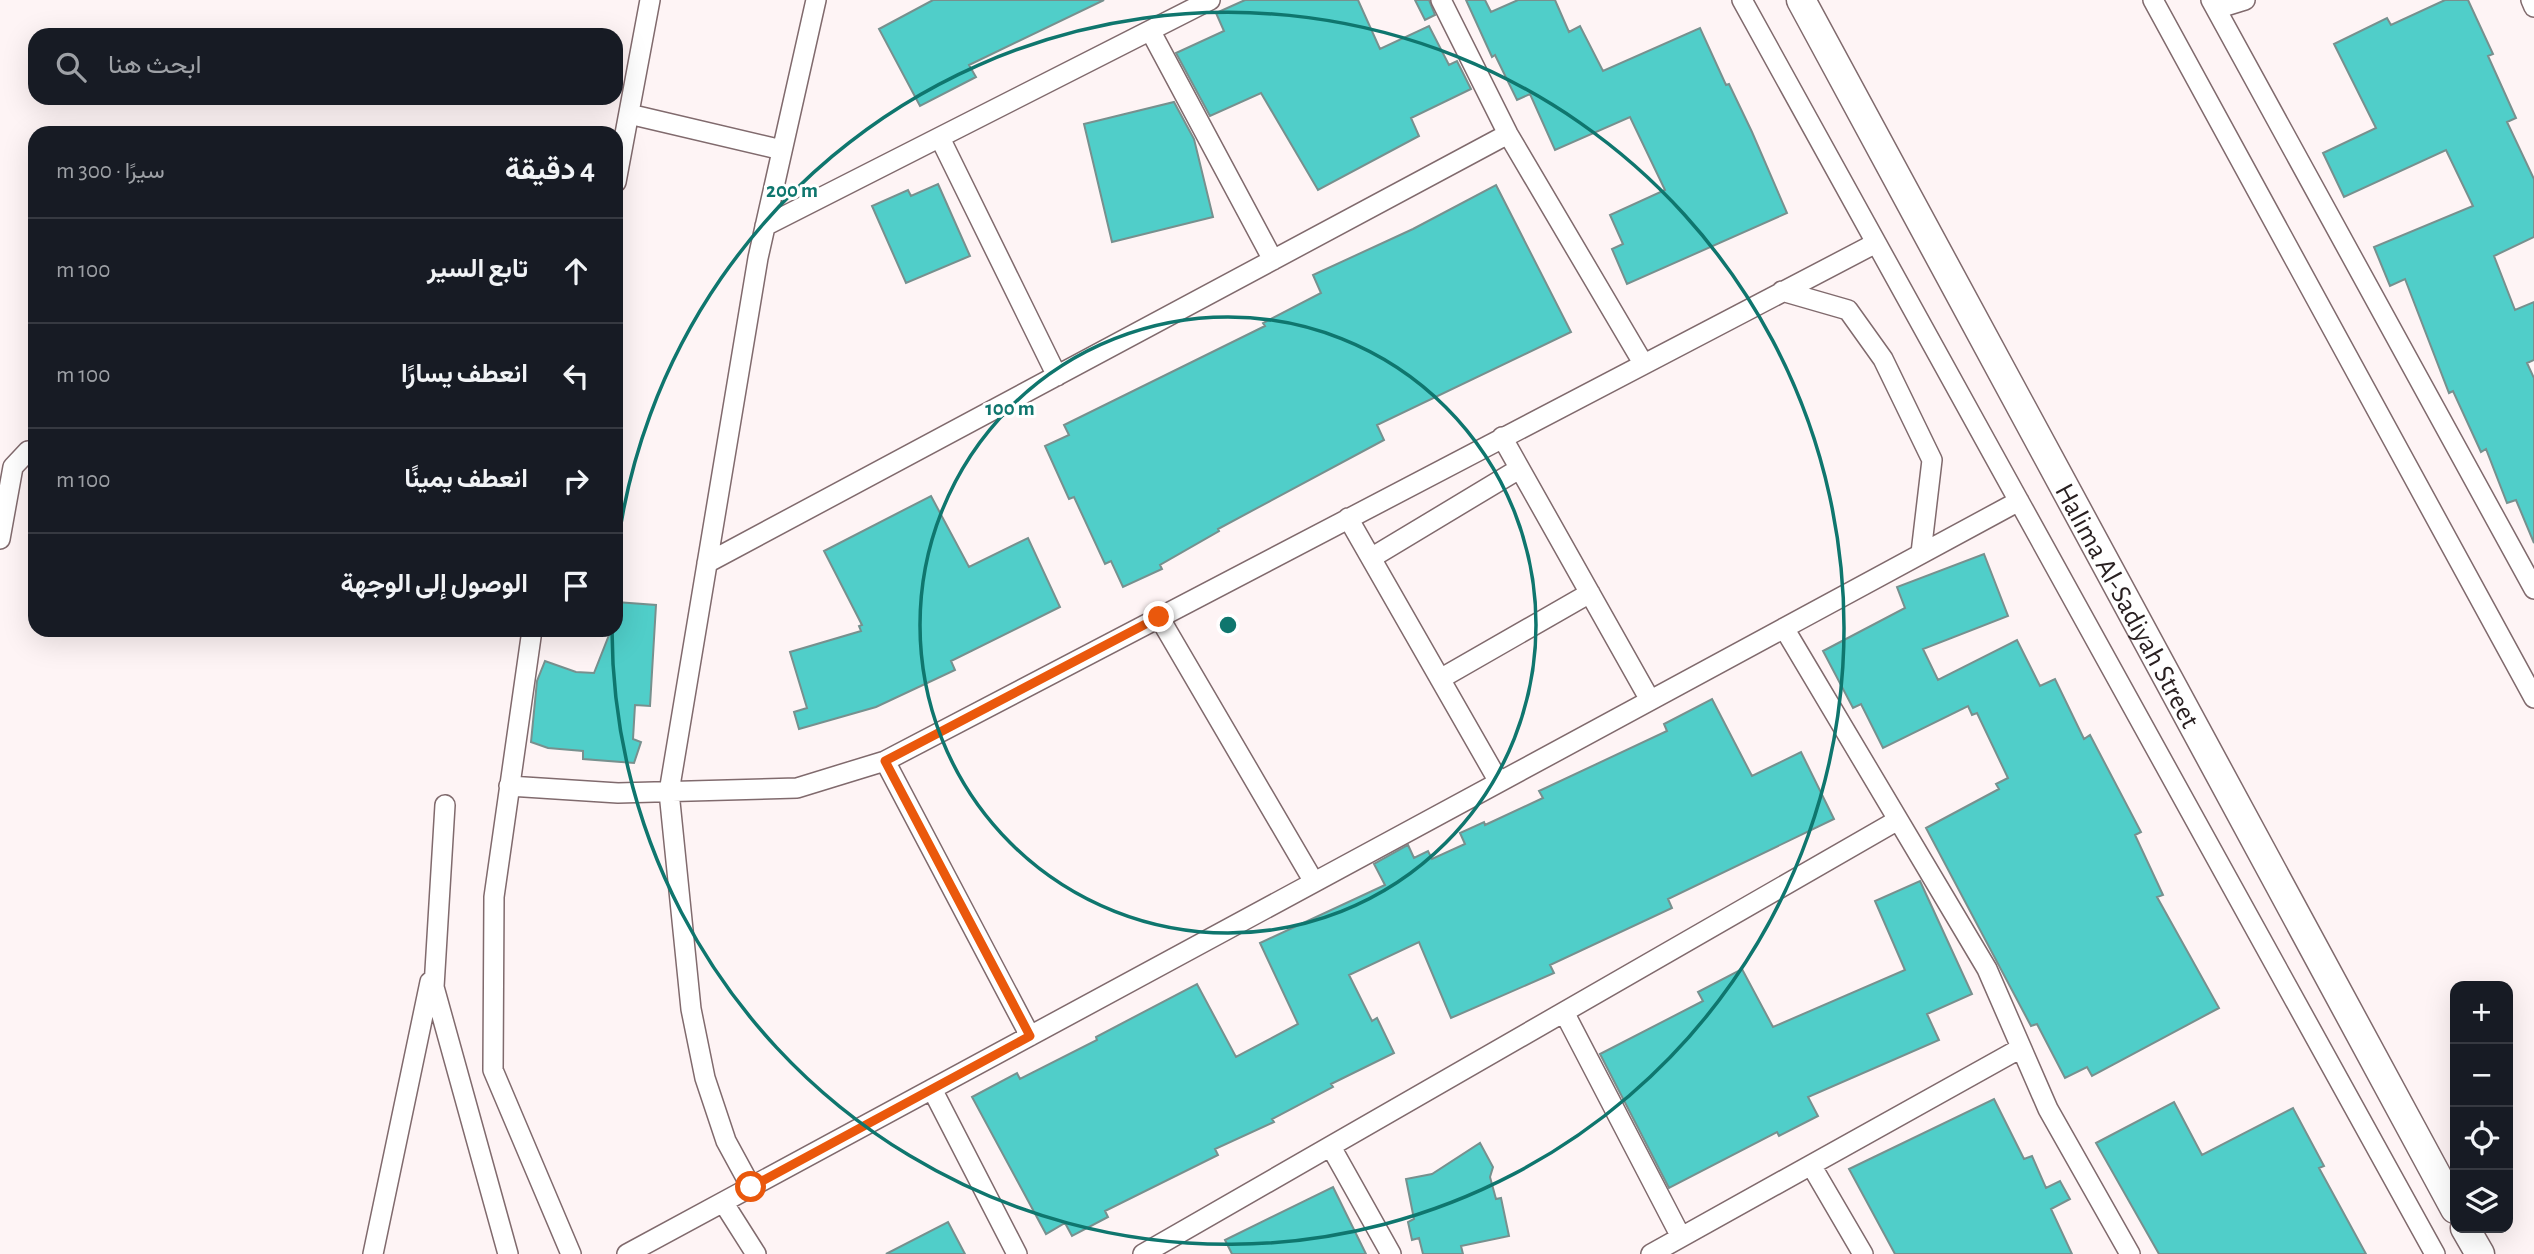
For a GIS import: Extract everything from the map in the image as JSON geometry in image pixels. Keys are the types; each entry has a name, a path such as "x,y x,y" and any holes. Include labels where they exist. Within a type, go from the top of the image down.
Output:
{"street":[{"path":"623,145 650,0"},
{"path":"751,1187 726,1141 705,1078 691,1009 669,792 765,226 816,0"},
{"path":"765,226 1210,0"},
{"path":"1441,0 1508,134 1643,363"},
{"path":"1742,0 2435,1254"},
{"name":"Halima Al-Sadiyah Street","path":"1801,0 2450,1200"},
{"path":"2153,0 2534,698"},
{"path":"2245,0 2213,5 2534,589"},
{"path":"2530,0 2534,7"},
{"path":"1151,32 1273,260"},
{"path":"629,114 782,150"},
{"path":"707,563 1508,134"},
{"path":"940,138 1057,376"},
{"path":"509,786 618,793 797,788 885,761 1876,243"},
{"path":"1782,291 1848,310 1883,359 1932,460 1922,553"},
{"path":"1502,437 1650,700"},
{"path":"0,539 12,467 28,451"},
{"path":"1371,558 1520,468"},
{"path":"627,1254 2019,500"},
{"path":"1348,518 1499,782"},
{"path":"1440,679 1590,593"},
{"path":"1159,617 1314,882"},
{"path":"1784,628 1987,969 2048,1109 2130,1254"},
{"path":"531,637 494,897 493,1070 571,1254"},
{"path":"885,761 1030,1036"},
{"path":"445,805 434,987 508,1254"},
{"path":"1143,1254 1898,820"},
{"path":"373,1254 436,953"},
{"path":"1564,1012 1681,1237"},
{"path":"1651,1254 2021,1048"},
{"path":"932,1089 1017,1254"},
{"path":"1331,1147 1391,1254"},
{"path":"1811,1165 1863,1254"},
{"path":"723,1202 756,1254"},
{"path":"2469,1233 2480,1254"}],"building":[{"path":"933,0 1104,0 969,65 976,77 920,106 879,29"},
{"path":"1245,0 1358,0 1380,49 1429,26 1449,65 1457,61 1471,89 1411,118 1419,136 1318,190 1261,93 1210,116 1176,53 1224,31 1216,13"},
{"path":"1415,0 1429,0 1435,15 1425,20"},
{"path":"1466,0 1485,0 1491,12 1518,0 1555,0 1569,32 1580,26 1603,71 1700,28 1726,85 1729,84 1752,132 1787,213 1627,284 1612,249 1623,244 1610,215 1665,190 1630,117 1555,150 1530,94 1517,100 1495,55 1492,57"},
{"path":"2445,0 2468,0 2493,54 2488,56 2516,118 2507,122 2534,179 2534,237 2494,256 2515,310 2534,302 2534,360 2527,363 2534,378 2534,543 2516,500 2507,503 2486,449 2481,452 2453,391 2449,393 2405,279 2390,286 2374,247 2473,206 2446,150 2344,197 2323,153 2376,128 2334,44 2387,18 2391,25"},
{"path":"1174,102 1194,139 1213,217 1112,242 1084,124"},
{"path":"938,184 970,256 906,283 872,206 908,190 911,196"},
{"path":"1496,185 1571,332 1377,425 1384,440 1218,529 1219,531 1160,565 1162,569 1123,587 1111,561 1105,564 1074,497 1069,499 1045,446 1069,435 1064,425 1265,326 1263,323 1321,293 1313,275 1413,229"},
{"path":"931,496 969,567 1028,538 1060,607 951,661 955,670 876,707 799,729 794,712 807,708 790,652 861,631 859,626 862,625 824,551"},
{"path":"1984,554 2008,616 1923,649 1938,680 2017,640 2040,686 2055,679 2084,739 2090,735 2141,832 2135,835 2163,895 2157,897 2219,1008 2092,1076 2087,1067 2065,1078 2037,1024 2031,1026 1926,828 1999,789 1996,784 2008,778 1977,713 1972,715 1968,706 1883,748 1861,704 1853,708 1823,651 1905,608 1897,587"},
{"path":"623,603 656,605 650,706 635,705 633,739 641,742 634,763 583,759 583,751 548,748 531,742 537,681 545,661 576,672 594,673 608,637 623,637"},
{"path":"1712,699 1752,776 1801,752 1834,819 1668,899 1672,908 1550,965 1554,973 1451,1018 1419,942 1349,975 1372,1021 1377,1018 1394,1053 1331,1084 1333,1087 1272,1119 1274,1122 1215,1149 1218,1155 1105,1211 1108,1217 1072,1236 1065,1223 1046,1234 972,1097 1017,1073 1020,1079 1197,984 1236,1057 1298,1024 1260,943 1385,885 1374,864 1408,845 1414,858 1428,851 1432,859 1465,844 1460,833 1484,822 1485,825 1543,798 1539,791 1667,731 1664,724"},
{"path":"1920,881 1972,994 1927,1014 1939,1040 1808,1097 1818,1116 1779,1136 1777,1132 1669,1188 1600,1054 1703,1001 1698,992 1742,969 1773,1027 1905,970 1875,901"},
{"path":"1994,1099 2024,1159 2032,1156 2046,1188 2060,1181 2070,1199 2051,1209 2072,1254 1895,1254 1849,1169"},
{"path":"2174,1102 2202,1155 2293,1108 2324,1166 2319,1168 2366,1254 2159,1254 2096,1143"},
{"path":"1480,1143 1493,1167 1490,1177 1496,1199 1501,1198 1509,1236 1461,1246 1463,1254 1423,1254 1419,1238 1412,1240 1408,1222 1414,1219 1406,1179 1432,1174"},
{"path":"1333,1187 1366,1254 1232,1254 1225,1240"},
{"path":"948,1222 965,1254 886,1254"}],"route":[{"path":"751,1187 1030,1036 885,761 1159,617"}]}
